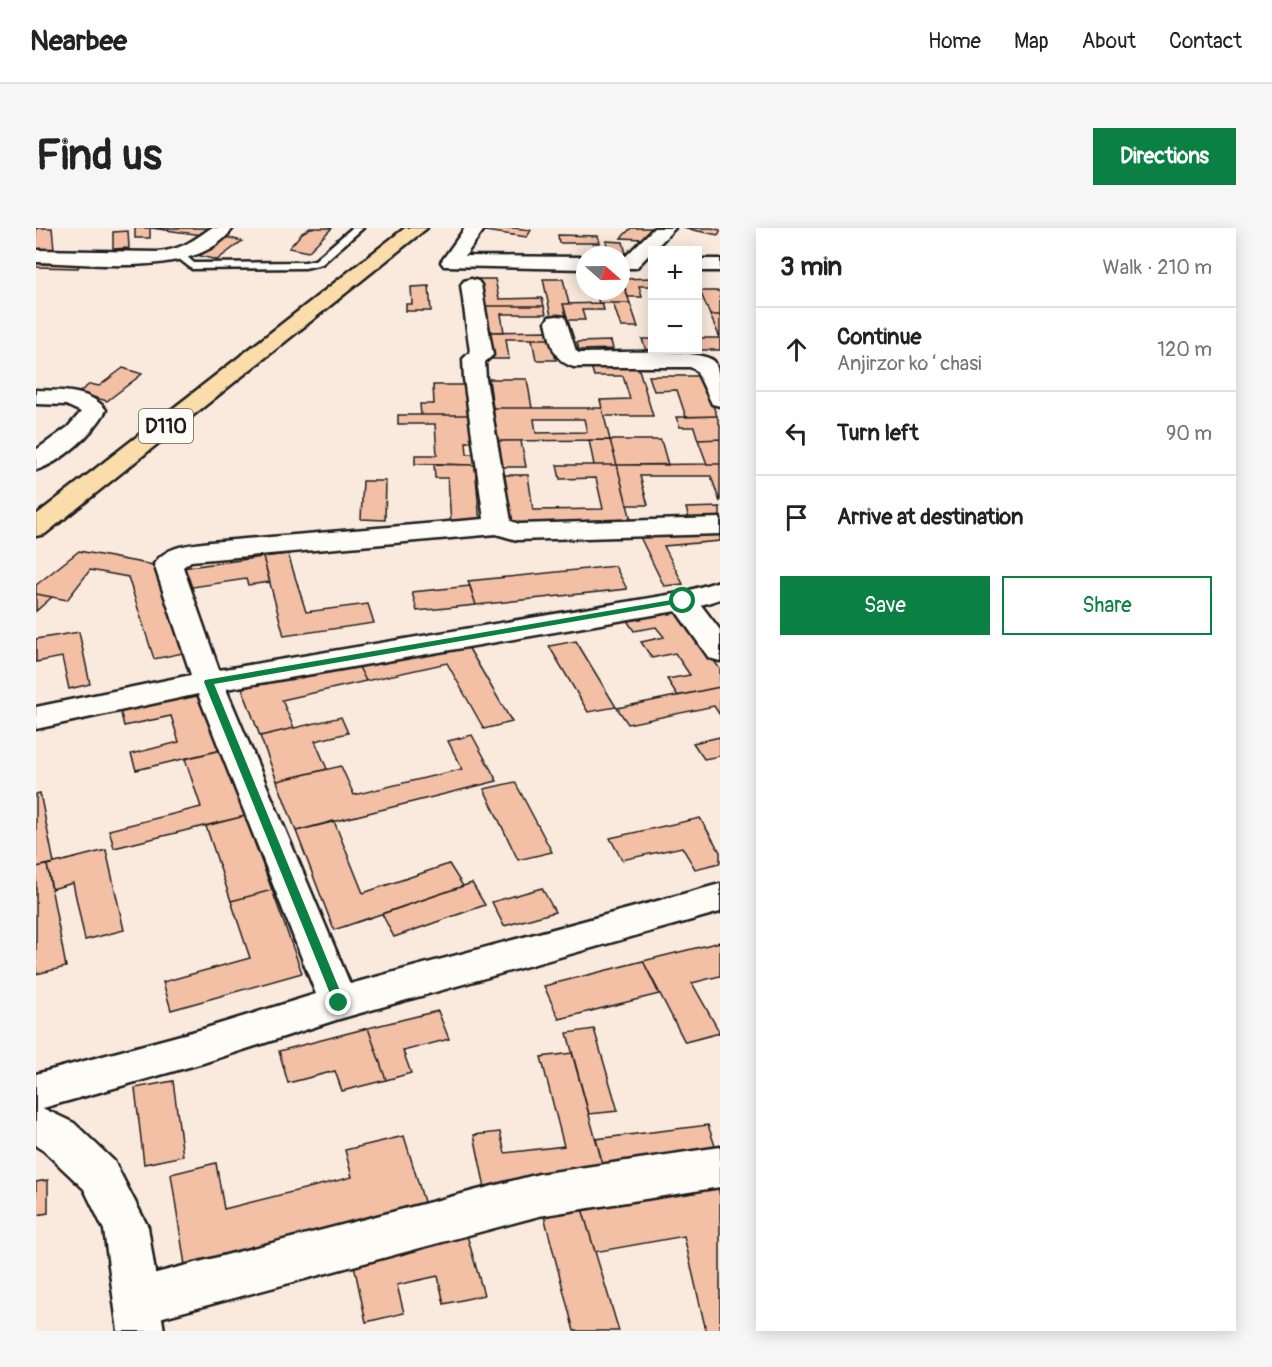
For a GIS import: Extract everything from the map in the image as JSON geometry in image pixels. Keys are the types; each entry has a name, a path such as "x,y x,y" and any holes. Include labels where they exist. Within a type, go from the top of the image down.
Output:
{"main road":[{"name":"D110","path":"36,528 417,228"}],"street":[{"path":"36,256 158,258 179,255 193,250 223,228"},
{"path":"475,228 451,262 576,263"},
{"path":"630,260 665,228"},
{"path":"630,264 648,265"},
{"path":"702,265 720,265"},
{"path":"471,285 482,355 474,359 475,379 498,526"},
{"path":"557,322 566,354 574,360 720,360"},
{"path":"694,360 706,366 720,399"},
{"path":"36,397 75,399 88,404 94,410 91,418 78,430 36,462"},
{"path":"339,1003 208,682 168,564 183,554 210,549 498,526 517,532 720,526"},
{"path":"36,718 208,682 683,601 720,590"},
{"path":"683,601 720,651"},
{"path":"36,1092 203,1046 339,1003 720,898"},
{"path":"36,1124 58,1137 99,1175 126,1227 139,1316 539,1195 720,1167"}],"lane":[{"path":"179,255 192,266 305,265 318,262 358,228"}],"building":[{"path":"36,228 52,228 54,249 36,250"},
{"path":"135,228 150,228 150,238 135,238"},
{"path":"151,228 206,228 210,229 202,235"},
{"path":"310,228 332,228 308,252 289,248 302,233"},
{"path":"486,228 531,230 527,237 484,231"},
{"path":"631,228 653,228 643,239 621,238"},
{"path":"683,228 712,228 720,232 718,235"},
{"path":"128,231 129,248 113,249 113,232"},
{"path":"558,235 598,236 600,243 559,243"},
{"path":"226,237 242,241 217,260 200,256"},
{"path":"606,241 623,242 624,246 607,246"},
{"path":"36,259 81,261 78,268 36,267"},
{"path":"648,278 648,286 639,286 642,297 630,297 630,279"},
{"path":"476,279 495,279 499,299 542,298 544,306 480,306"},
{"path":"543,279 563,279 569,304 563,304 566,316 551,316"},
{"path":"429,286 431,311 406,311 406,304 412,304 411,287"},
{"path":"702,291 720,291 720,315 710,315"},
{"path":"598,300 629,300 630,303 599,303"},
{"path":"602,303 604,310 582,310 585,320 568,320 563,304"},
{"path":"613,303 630,303 638,327 621,327"},
{"path":"480,306 544,306 546,314 501,314 504,332 485,332"},
{"path":"710,315 720,315 720,338"},
{"path":"549,331 551,339 506,339 509,359 489,359 485,332"},
{"path":"702,338 720,338 720,350 702,350"},
{"path":"532,339 551,339 556,360 536,360"},
{"path":"642,339 648,339 648,350 646,350"},
{"path":"611,341 613,349 579,350 577,342"},
{"path":"591,366 638,366 653,416 604,416 600,400 630,399 623,376 594,376"},
{"path":"123,368 142,374 107,401 78,393 90,384 99,386"},
{"path":"649,376 701,376 717,416 686,417 677,390 654,391"},
{"path":"489,379 527,379 532,408 493,408"},
{"path":"433,385 468,385 470,415 421,415 420,404 434,404"},
{"path":"493,408 602,408 610,440 498,441","holes":["534,419 584,419 587,432 536,433"]},
{"path":"398,415 470,415 473,442 466,442 467,454 474,454 475,465 415,464 415,455 437,455 435,424 398,424"},
{"path":"717,416 720,439 698,440 694,427 680,427 676,417"},
{"path":"720,439 720,464 707,464 698,440"},
{"path":"589,440 610,440 617,465 594,465"},
{"path":"610,440 661,440 668,465 617,465"},
{"path":"498,441 521,441 526,467 502,467"},
{"path":"434,464 475,465 480,523 451,524 448,478 435,478"},
{"path":"720,464 720,502 711,476 640,476 648,505 627,505 617,465"},
{"path":"557,465 617,465 632,524 508,525 501,475 528,475 533,510 603,509 596,478 560,479"},
{"path":"363,481 386,481 385,520 361,519"},
{"path":"720,507 720,521 690,522 686,508"},
{"path":"720,530 720,541 664,546 683,584 664,586 640,537"},
{"path":"79,551 153,565 183,653 154,659 128,577 90,570 67,600 36,594 36,585"},
{"path":"288,554 306,612 368,604 374,623 284,636 263,557"},
{"path":"263,557 270,582 248,585 246,579 186,588 182,568"},
{"path":"615,566 627,589 476,605 468,581"},
{"path":"470,586 476,605 417,611 412,592"},
{"path":"36,594 52,597 36,611"},
{"path":"675,606 720,669 720,687 678,696 667,679 690,675 675,653 652,658 641,642 664,637 656,627 634,631 624,616"},
{"path":"79,632 90,684 69,689 62,657 36,662 36,639"},
{"path":"464,640 512,722 484,729 447,663 366,681 357,663"},
{"path":"576,641 616,707 588,712 549,646"},
{"path":"357,663 366,681 282,700 294,728 260,736 242,688"},
{"path":"720,687 720,715 714,706 628,724 617,708"},
{"path":"199,692 221,750 136,770 131,754 179,742 171,716 124,726 120,710"},
{"path":"341,717 348,733 315,741 327,769 277,781 260,736"},
{"path":"472,735 497,781 296,831 277,781 341,766 354,795 462,769 448,741"},
{"path":"720,737 720,756 704,759 693,743"},
{"path":"221,750 245,816 114,848 109,830 201,807 185,759"},
{"path":"515,782 552,852 518,860 484,789"},
{"path":"40,793 54,863 36,867 36,794"},
{"path":"245,816 272,890 231,901 206,826"},
{"path":"700,818 720,852 720,863 695,869 682,847 622,860 610,838"},
{"path":"334,821 363,893 449,864 463,886 334,930 296,831"},
{"path":"106,850 124,930 85,940 73,883 52,889 47,865"},
{"path":"47,865 66,967 36,974 36,867"},
{"path":"472,883 485,905 394,937 382,914"},
{"path":"542,888 555,912 504,926 492,902"},
{"path":"272,890 302,973 171,1010 163,982 250,958 231,901"},
{"path":"720,942 720,976 692,983 720,1033 685,1042 643,961"},
{"path":"643,961 659,994 559,1019 544,986"},
{"path":"438,1011 449,1039 403,1051 411,1073 386,1080 368,1028"},
{"path":"368,1028 386,1080 342,1091 335,1071 288,1083 279,1051"},
{"path":"594,1029 618,1111 589,1114 567,1033"},
{"path":"572,1053 605,1173 485,1188 474,1135 500,1132 505,1153 564,1146 541,1057"},
{"path":"173,1081 183,1156 144,1164 135,1088"},
{"path":"708,1125 719,1158 605,1173 596,1139"},
{"path":"404,1136 425,1205 185,1265 171,1174 216,1163 224,1209 352,1177 345,1150"},
{"path":"48,1180 48,1213 36,1215 36,1182"},
{"path":"717,1183 720,1196 720,1331 706,1331 684,1236 595,1252 581,1205"},
{"path":"581,1205 619,1331 574,1331 543,1212"},
{"path":"464,1225 484,1295 444,1304 438,1276 397,1285 404,1313 366,1322 351,1251"}],"route":[{"path":"339,1003 208,682 683,601"}]}
